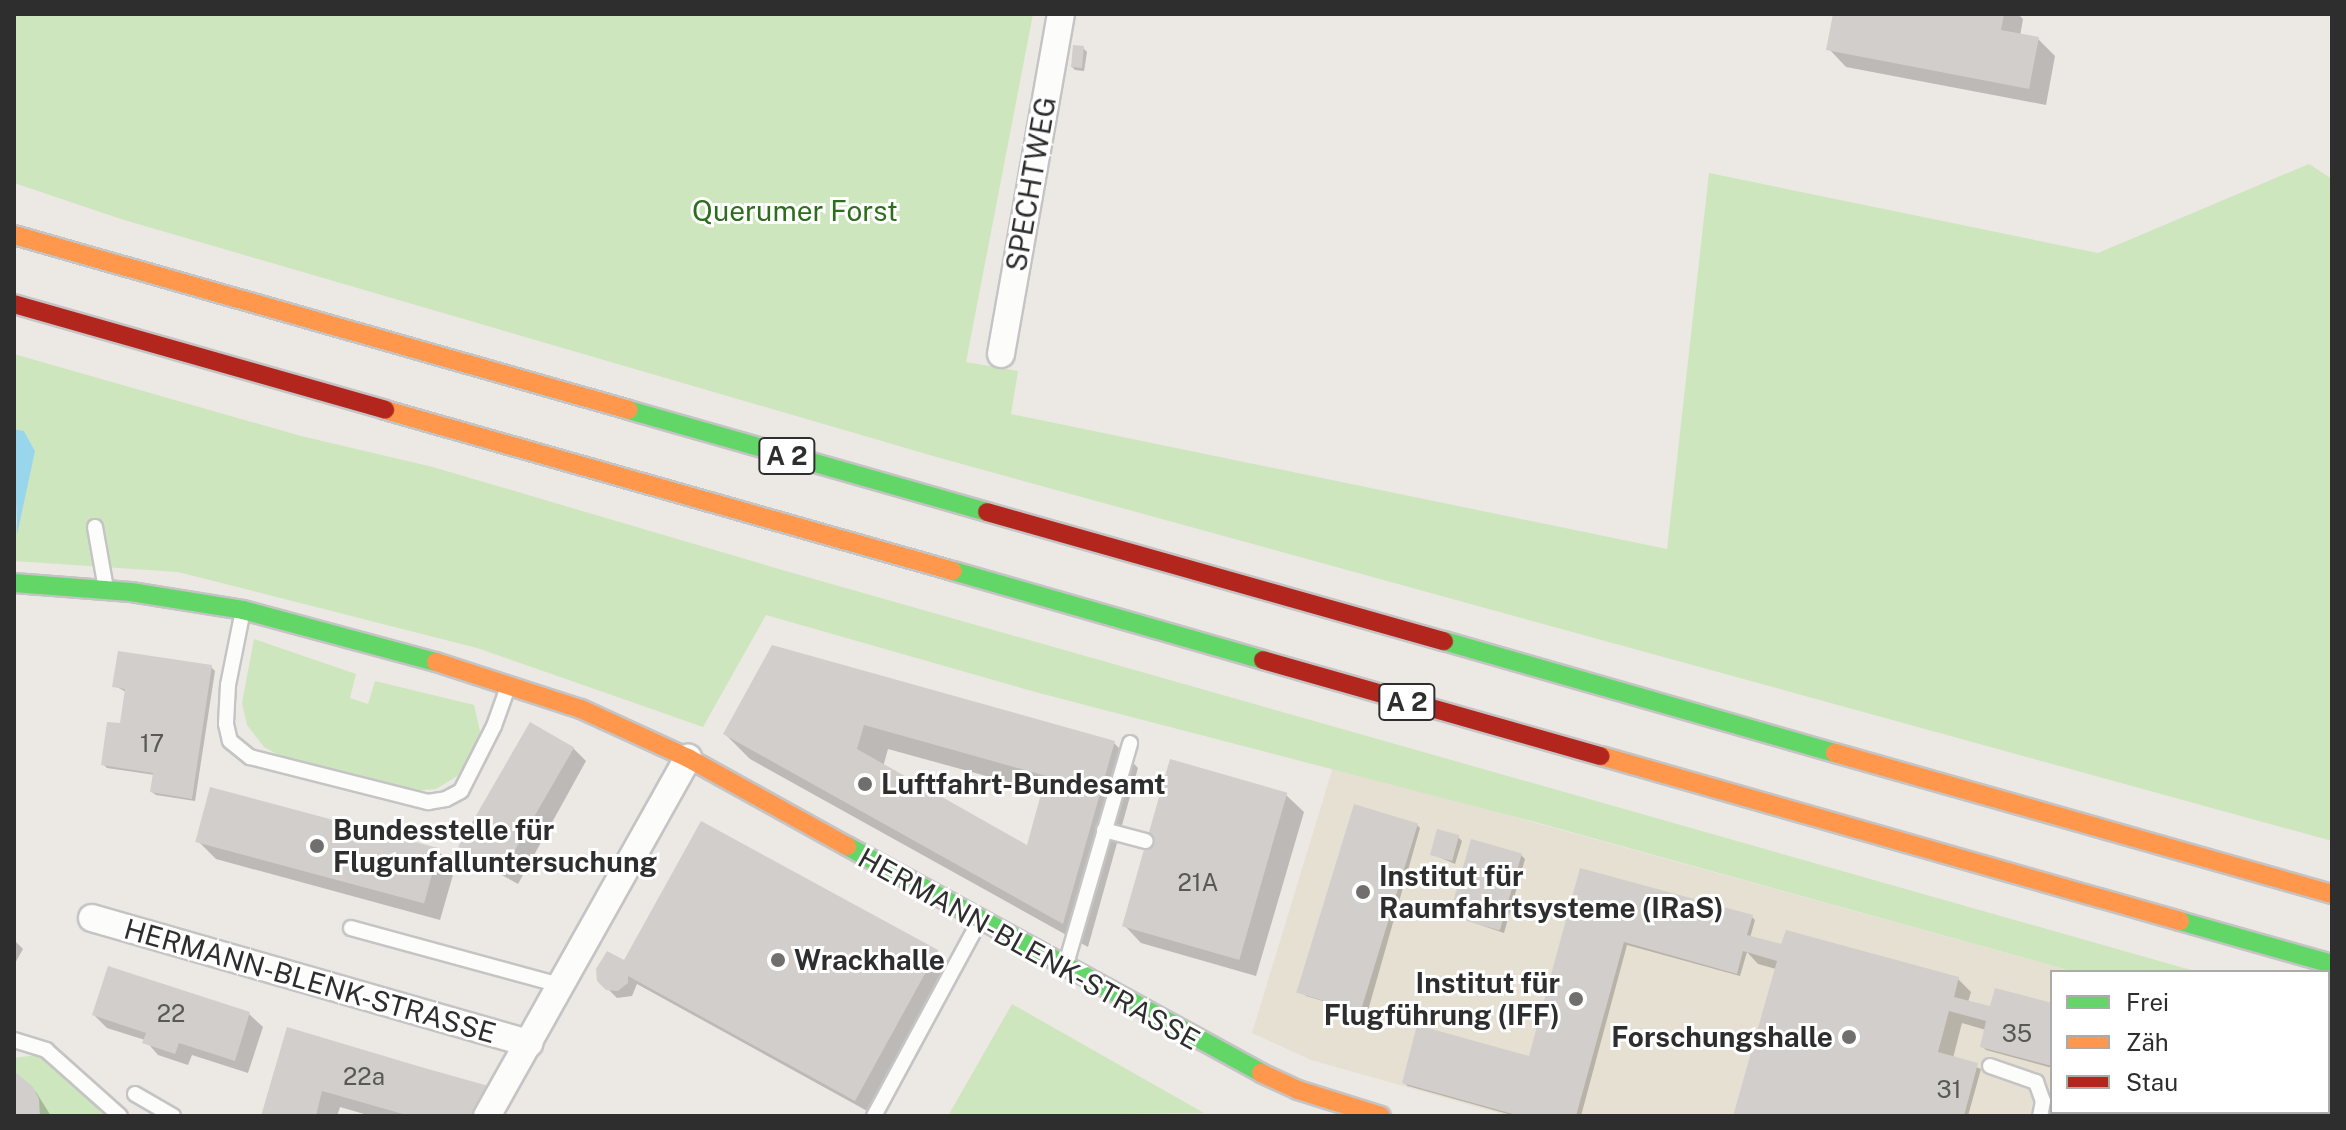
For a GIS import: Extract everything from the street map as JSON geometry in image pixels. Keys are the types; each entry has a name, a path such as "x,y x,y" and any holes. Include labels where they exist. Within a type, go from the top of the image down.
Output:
{"main road":[{"name":"A 2","path":"14,235 2332,894"},
{"name":"A 2","path":"14,304 2332,964"},
{"name":"HERMANN-BLENK-STRASSE","path":"14,583 106,590 243,610 379,644 509,683 623,726 688,758 979,922 1262,1075 1381,1116"}],"street":[{"name":"SPECHTWEG","path":"1001,354 1061,14"},
{"name":"HERMANN-BLENK-STRASSE","path":"487,1116 688,758"},
{"name":"HERMANN-BLENK-STRASSE","path":"92,918 529,1043"}],"lane":[{"path":"95,527 106,590"},
{"path":"243,610 228,685 226,724 230,741 250,757 428,802 446,799 461,791 494,726 509,683"},
{"path":"1064,968 1130,743"},
{"path":"1104,830 1146,841"},
{"path":"874,1116 979,922"},
{"path":"351,928 559,985"},
{"path":"14,1040 46,1050 120,1116"},
{"path":"1990,1066 2036,1082 2043,1101 2040,1116"},
{"path":"135,1094 173,1116"}],"shaded area":[{"path":"1333,767 2068,970 2050,970 2050,1114 2330,1114 2330,1042 2332,1116 1509,1116 1311,1060 1252,1033"}],"green space":[{"name":"Querumer Forst","path":"14,14 1033,14 966,362 1018,371 1011,414 1667,549 1709,173 2098,253 2309,164 2332,179 2332,841 940,458 121,219 14,183"},
{"path":"14,354 301,436 433,467 779,569 2191,970 2068,970 1535,822 1039,693 766,615 703,727 477,648 178,572 14,561 14,534 35,451 24,431 14,429"},
{"path":"254,639 356,674 350,698 368,704 375,681 474,705 480,731 478,747 464,772 436,789 410,791 291,762 264,747 247,725 242,703"},
{"path":"1012,1004 1204,1113 948,1116"},
{"path":"36,1055 72,1081 108,1116 14,1116 14,1058"},
{"path":"2158,1114 2293,1114 2293,1116"}],"water":[{"path":"14,429 24,431 35,451 17,535"}],"building":[{"path":"1833,14 2004,14 2001,30 2039,37 2029,89 1826,50"},
{"path":"1073,45 1084,46 1082,68 1071,67"},
{"name":"Luftfahrt-Bundesamt","path":"772,645 1115,741 1063,924 723,734","holes":["864,725 1046,776 1027,845 857,749"]},
{"path":"118,651 212,665 192,799 150,792 153,773 101,765 107,722 120,723 125,689 112,687"},
{"path":"530,722 574,748 502,872 458,847"},
{"path":"1170,759 1287,793 1239,960 1122,926"},
{"name":"Bundesstelle für Flugunfalluntersuchung","path":"210,787 439,848 424,903 195,842"},
{"name":"Institut für Raumfahrtsysteme (IRaS)","path":"1354,804 1418,824 1360,1012 1296,992"},
{"name":"Wrackhalle","path":"701,821 938,950 855,1101 628,976 628,983 618,991 606,990 597,981 596,969 607,951 624,960"},
{"path":"1437,829 1459,835 1452,861 1430,855"},
{"path":"1471,839 1522,854 1500,931 1449,916"},
{"path":"1580,868 1753,915 1747,935 1781,944 1786,930 1959,977 1954,997 1990,1006 1995,988 2050,1002 2050,1065 1980,1047 1986,1021 1949,1011 1938,1052 1978,1063 1964,1116 1733,1116 1777,961 1743,951 1737,974 1624,942 1576,1116 1520,1116 1402,1083 1417,1025 1529,1056"},
{"path":"108,966 250,1012 235,1061 179,1043 175,1054 142,1043 146,1033 92,1015"},
{"path":"287,1027 492,1087 476,1116 410,1116 322,1091 316,1116 261,1116"},
{"path":"14,1071 33,1087 39,1099 40,1116 14,1116"},
{"path":"2078,1114 2147,1114 2147,1116"}],"traffic: fast":[{"path":"629,410 987,512"},
{"path":"953,571 1263,660"},
{"path":"14,583 131,592 243,610 436,662"},
{"path":"1444,641 1835,753"},
{"path":"847,846 1261,1073"},
{"path":"2180,921 2332,964"}],"traffic: slow":[{"path":"14,235 629,410"},
{"path":"385,410 953,571"},
{"path":"436,662 581,709 688,758 847,846"},
{"path":"1835,753 2332,894"},
{"path":"1601,756 2180,921"},
{"path":"1261,1073 1298,1090 1381,1116"}],"traffic: jam":[{"path":"14,304 385,410"},
{"path":"987,512 1444,641"},
{"path":"1263,660 1601,756"}],"place":[{"name":"Luftfahrt-Bundesamt","path":"865,784"},
{"name":"Bundesstelle für Flugunfalluntersuchung","path":"317,846"},
{"name":"Institut für Raumfahrtsysteme (IRaS)","path":"1363,892"},
{"name":"Wrackhalle","path":"778,960"},
{"name":"Institut für Flugführung (IFF)","path":"1576,999"},
{"name":"Forschungshalle","path":"1849,1037"}]}
